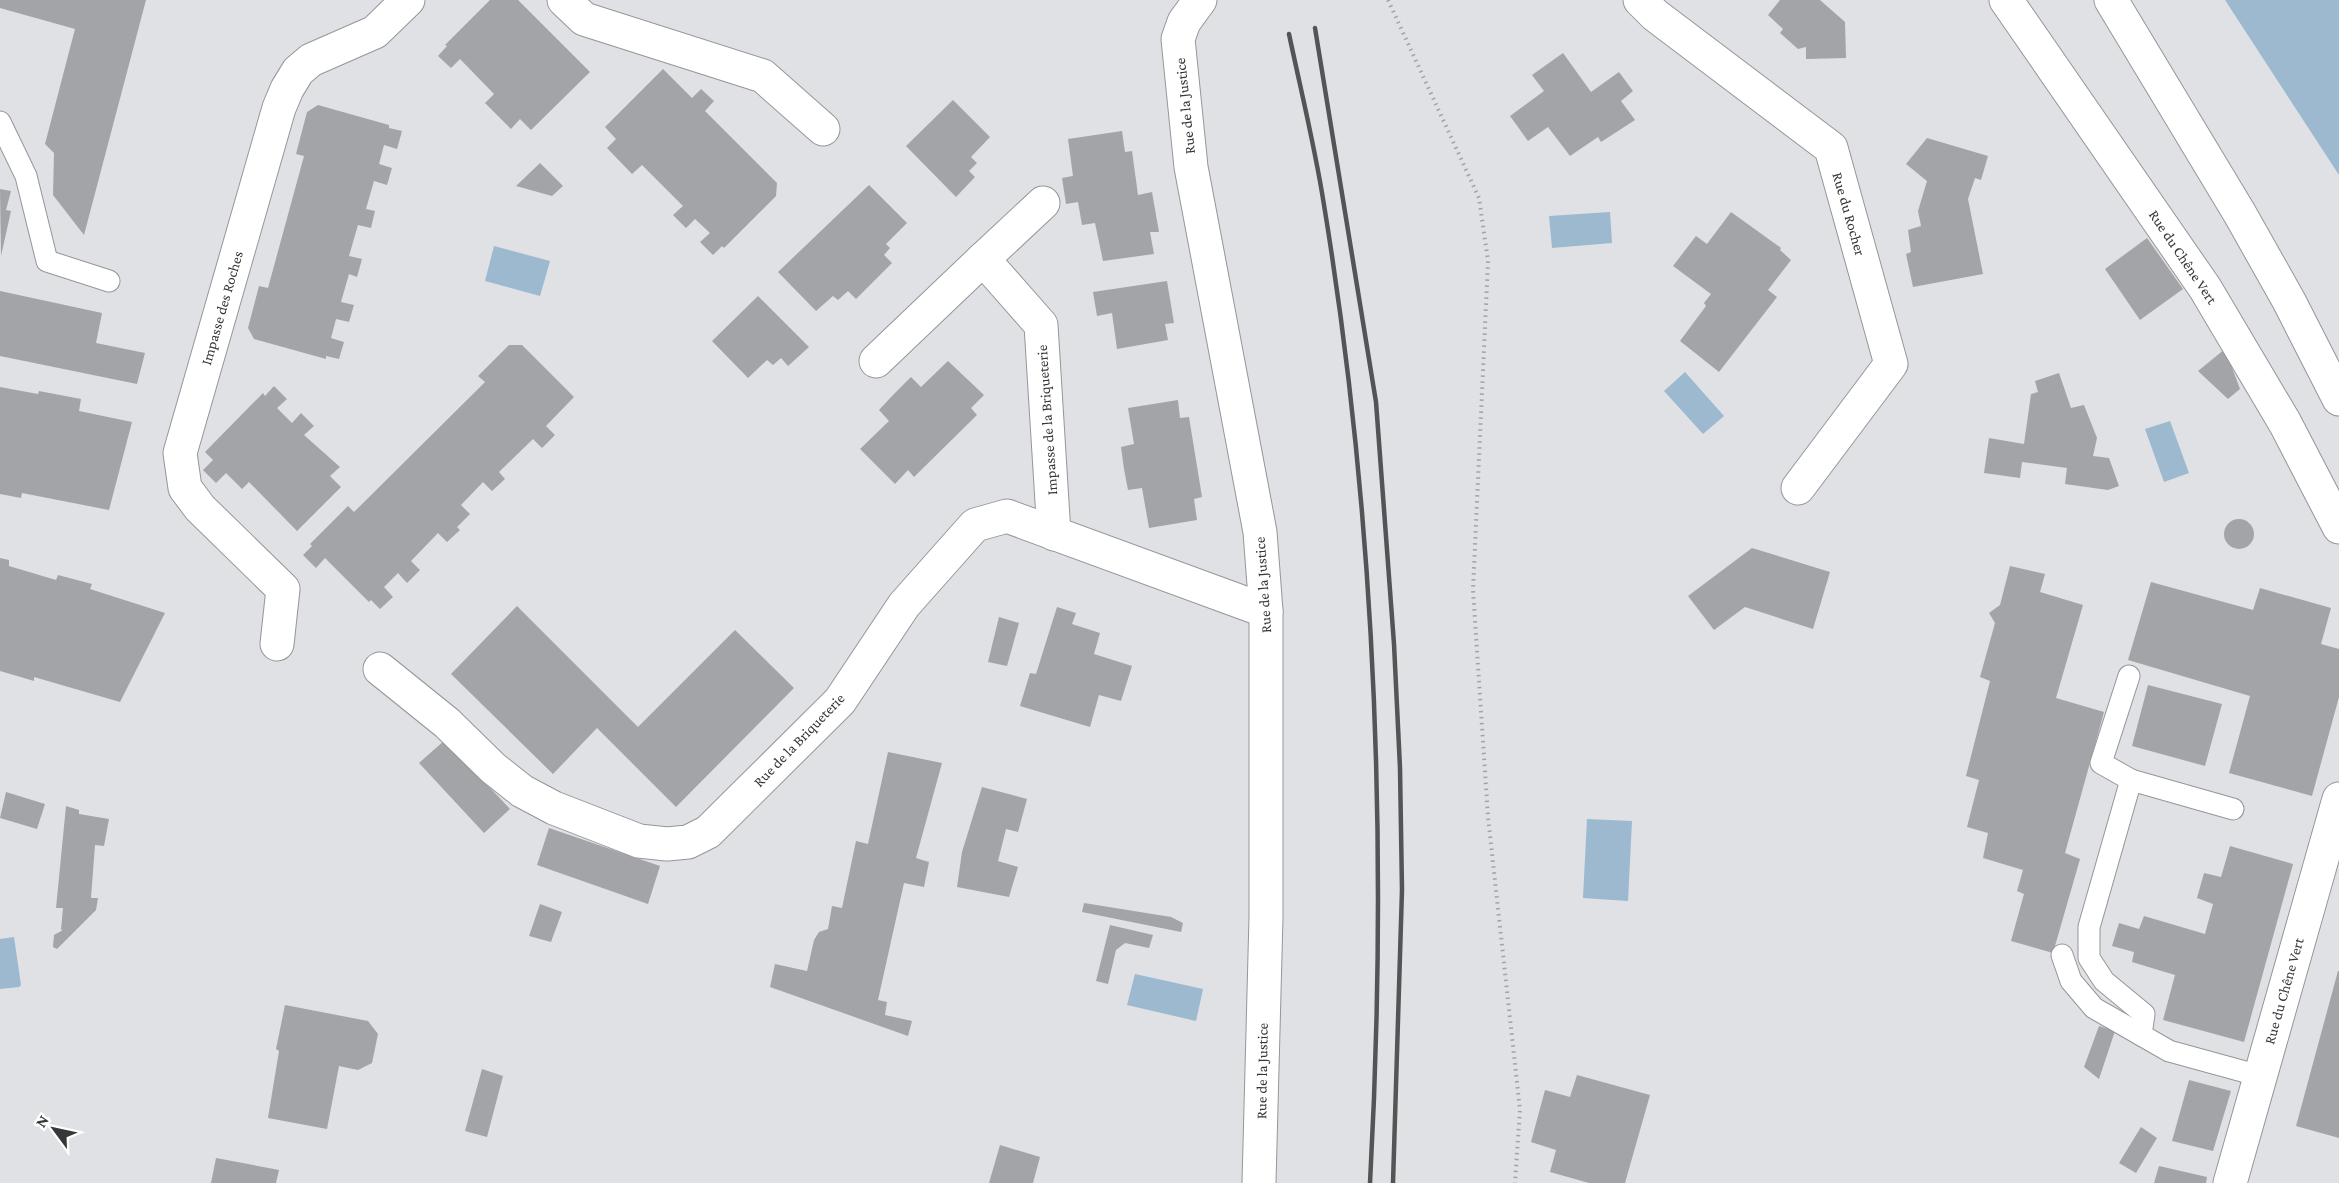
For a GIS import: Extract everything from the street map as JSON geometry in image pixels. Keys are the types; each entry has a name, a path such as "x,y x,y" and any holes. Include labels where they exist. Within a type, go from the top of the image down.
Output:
{"street":[{"name":"Impasse des Roches","path":"277,644 284,589 200,508 185,489 180,453 279,108 287,89 298,71 311,60 375,32 408,0"},
{"path":"564,0 584,19 763,76 823,129"},
{"name":"Rue de la Justice","path":"1200,0 1184,22 1178,39 1191,167 1260,532 1266,611 1266,905 1260,1183"},
{"name":"Rue du Rocher","path":"1640,0 1655,15 1831,148 1891,364 1798,488"},
{"name":"Rue du Chêne Vert","path":"2006,0 2205,288 2285,423 2339,527"},
{"path":"2111,0 2240,214 2289,301 2339,399"},
{"path":"876,362 1042,203"},
{"name":"Impasse de la Briqueterie","path":"983,259 1041,325 1054,534"},
{"name":"Rue de la Briqueterie","path":"380,669 447,723 493,768 522,790 554,808 639,841 667,844 688,842 708,832 840,701 904,605 975,525 1007,516 1266,611"},
{"name":"Rue du Chêne Vert","path":"2230,1183 2339,799"}],"lane":[{"path":"0,122 26,176 48,261 109,281"},
{"path":"2129,676 2101,763 2131,780 2233,809"},
{"path":"2131,780 2089,927 2089,958 2104,981 2144,1014 2141,1035"},
{"path":"2062,955 2071,981 2094,1008 2169,1051 2260,1076"}],"path":[{"path":"1388,0 1479,198 1488,261 1473,590 1488,817 1520,1110 1515,1183"}],"water":[{"path":"2225,0 2339,0 2339,175"},
{"path":"1610,212 1612,243 1552,248 1549,216"},
{"path":"494,246 550,261 540,296 485,281"},
{"path":"1685,372 1724,416 1703,434 1664,391"},
{"path":"2170,421 2189,473 2164,482 2145,429"},
{"path":"1587,819 1632,821 1628,901 1583,898"},
{"path":"14,937 21,985 0,989 0,939"},
{"path":"1135,974 1203,989 1196,1021 1127,1005"}],"building":[{"path":"0,0 146,0 84,235 53,195 54,153 45,144 75,29 0,8"},
{"path":"490,0 518,0 590,72 531,130 520,119 511,129 485,103 494,94 460,59 451,68 438,56 447,46 445,45"},
{"path":"1780,0 1820,0 1845,22 1846,58 1806,59 1806,47 1798,49 1780,33 1783,29 1768,15"},
{"path":"1563,53 1591,92 1619,72 1633,91 1621,101 1635,120 1601,142 1598,137 1570,156 1548,127 1528,141 1510,116 1544,91 1532,75"},
{"path":"663,69 692,98 701,89 714,101 705,111 777,183 776,196 724,248 722,246 713,255 700,242 710,233 695,219 686,228 673,215 683,206 642,165 632,174 607,148 616,139 605,127"},
{"path":"953,100 990,137 971,157 977,163 969,171 975,177 956,197 906,146"},
{"path":"318,105 389,125 389,128 402,131 397,149 384,145 379,164 392,168 387,185 374,181 366,209 375,211 371,228 358,225 349,256 362,259 357,277 349,274 341,302 354,305 349,322 336,319 331,338 344,342 339,359 326,356 326,359 254,339 248,328 259,286 268,288 304,156 296,154 307,112"},
{"path":"1122,131 1125,152 1132,151 1138,195 1152,192 1159,232 1150,232 1154,254 1103,261 1095,223 1082,225 1078,202 1066,204 1062,178 1073,176 1068,139"},
{"path":"1927,138 1988,156 1981,180 1975,178 1968,199 1983,274 1913,287 1906,254 1911,252 1908,230 1921,226 1918,211 1927,181 1906,164"},
{"path":"540,163 563,186 552,196 516,186"},
{"path":"869,185 907,223 886,244 890,248 884,255 892,263 856,299 848,291 838,300 833,296 816,311 778,272"},
{"path":"0,189 11,191 6,210 11,211 1,256"},
{"path":"1731,212 1781,248 1780,250 1791,260 1768,290 1777,297 1719,372 1680,341 1706,306 1704,303 1711,294 1673,266 1696,236 1707,244"},
{"path":"2147,238 2183,289 2140,320 2105,269"},
{"path":"1167,281 1174,323 1165,324 1168,340 1117,349 1112,313 1097,316 1093,292"},
{"path":"0,291 102,313 96,343 145,353 137,384 0,356"},
{"path":"758,296 809,347 788,366 781,358 773,365 767,360 748,378 712,341"},
{"path":"509,345 522,345 574,397 546,426 555,435 542,448 533,439 499,472 505,479 492,491 483,482 461,505 470,514 457,527 460,530 447,542 438,533 411,561 420,570 407,583 398,573 384,587 393,597 380,609 371,600 369,602 325,558 316,568 303,555 312,546 310,544 348,506 354,512 485,382 478,376"},
{"path":"2225,349 2240,389 2228,399 2198,371"},
{"path":"948,361 984,395 971,408 977,415 914,477 908,470 895,484 860,449 889,421 879,410 911,377 921,387"},
{"path":"2059,373 2071,408 2084,405 2097,438 2093,456 2109,458 2119,486 2108,490 2065,484 2067,468 2022,462 2020,478 1984,473 1989,438 2024,444 2031,394 2038,392 2035,381"},
{"path":"274,386 287,399 277,408 292,423 301,413 314,426 304,435 340,467 330,476 341,487 297,531 249,482 242,489 226,473 216,483 203,470 213,460 205,452 263,393 265,396"},
{"path":"0,387 81,399 79,411 132,422 109,510 22,493 21,498 0,494"},
{"path":"1178,400 1180,418 1189,417 1202,497 1194,499 1197,520 1149,528 1142,488 1128,490 1124,469 1121,447 1134,444 1128,408"},
{"path":"2239,519 2245,520 2253,528 2253,540 2245,548 2239,549 2233,548 2225,540 2224,534 2225,528 2233,520"},
{"path":"1752,548 1830,572 1813,629 1745,607 1714,630 1688,596"},
{"path":"0,558 9,560 9,566 56,580 58,575 92,584 90,589 165,613 120,702 34,677 34,681 0,671"},
{"path":"2010,566 2045,574 2040,592 2083,605 2056,698 2104,712 2065,853 2080,859 2053,953 2011,941 2024,894 2017,891 2023,870 1983,858 1988,833 1967,827 1979,780 1966,776 1990,681 1980,677 1995,623 1989,613 2000,605"},
{"path":"2151,582 2253,610 2260,588 2331,608 2321,644 2339,649 2339,697 2312,796 2229,773 2250,696 2128,660"},
{"path":"517,606 638,727 735,630 794,688 676,807 597,728 553,774 451,674"},
{"path":"1057,607 1076,613 1072,624 1100,633 1094,654 1132,666 1121,701 1099,695 1090,727 1020,706 1030,673 1036,674"},
{"path":"999,617 1019,623 1007,666 988,662"},
{"path":"2148,685 2222,704 2205,766 2132,746"},
{"path":"445,740 510,809 484,833 419,763"},
{"path":"888,752 942,763 916,858 929,862 924,887 904,883 878,1000 887,1002 885,1015 912,1021 908,1036 770,987 775,964 807,971 814,940 819,932 828,929 832,906 842,908 856,841 868,844"},
{"path":"982,787 1027,799 1018,832 1006,829 998,861 1018,867 1009,897 957,887 962,852"},
{"path":"6,792 45,804 37,829 0,818"},
{"path":"66,806 79,810 79,814 109,819 104,846 95,845 91,898 98,898 96,910 57,949 53,947 54,935 63,930 61,930 63,908 56,908"},
{"path":"549,828 660,866 648,904 537,865"},
{"path":"2230,846 2293,864 2244,1042 2163,1020 2175,975 2132,962 2134,952 2112,946 2119,923 2139,929 2144,916 2205,934 2213,904 2197,898 2204,873 2221,877"},
{"path":"1084,903 1171,917 1183,923 1181,932 1082,912"},
{"path":"540,904 562,912 551,942 529,936"},
{"path":"1110,925 1153,935 1149,948 1125,943 1116,950 1108,984 1096,981"},
{"path":"2339,971 2339,1138 2296,1126"},
{"path":"285,1005 368,1021 378,1034 372,1063 358,1070 339,1066 327,1129 268,1118 279,1051 276,1049"},
{"path":"2099,1026 2115,1031 2099,1079 2084,1067"},
{"path":"482,1069 503,1076 487,1137 465,1131"},
{"path":"1577,1075 1650,1095 1625,1183 1589,1183 1550,1172 1556,1150 1531,1142 1545,1090 1570,1097"},
{"path":"2189,1080 2231,1091 2213,1151 2172,1141"},
{"path":"2141,1127 2157,1138 2136,1173 2119,1163"},
{"path":"1000,1145 1040,1157 1033,1183 989,1183"},
{"path":"216,1158 279,1170 276,1183 211,1183"},
{"path":"2159,1166 2207,1177 2206,1183 2154,1183"}],"railway":[{"path":"1315,28 1376,402 1394,644 1400,768 1402,890 1393,1183"},
{"path":"1289,34 1320,183 1342,326 1367,570 1374,692 1378,938 1370,1183"}]}
